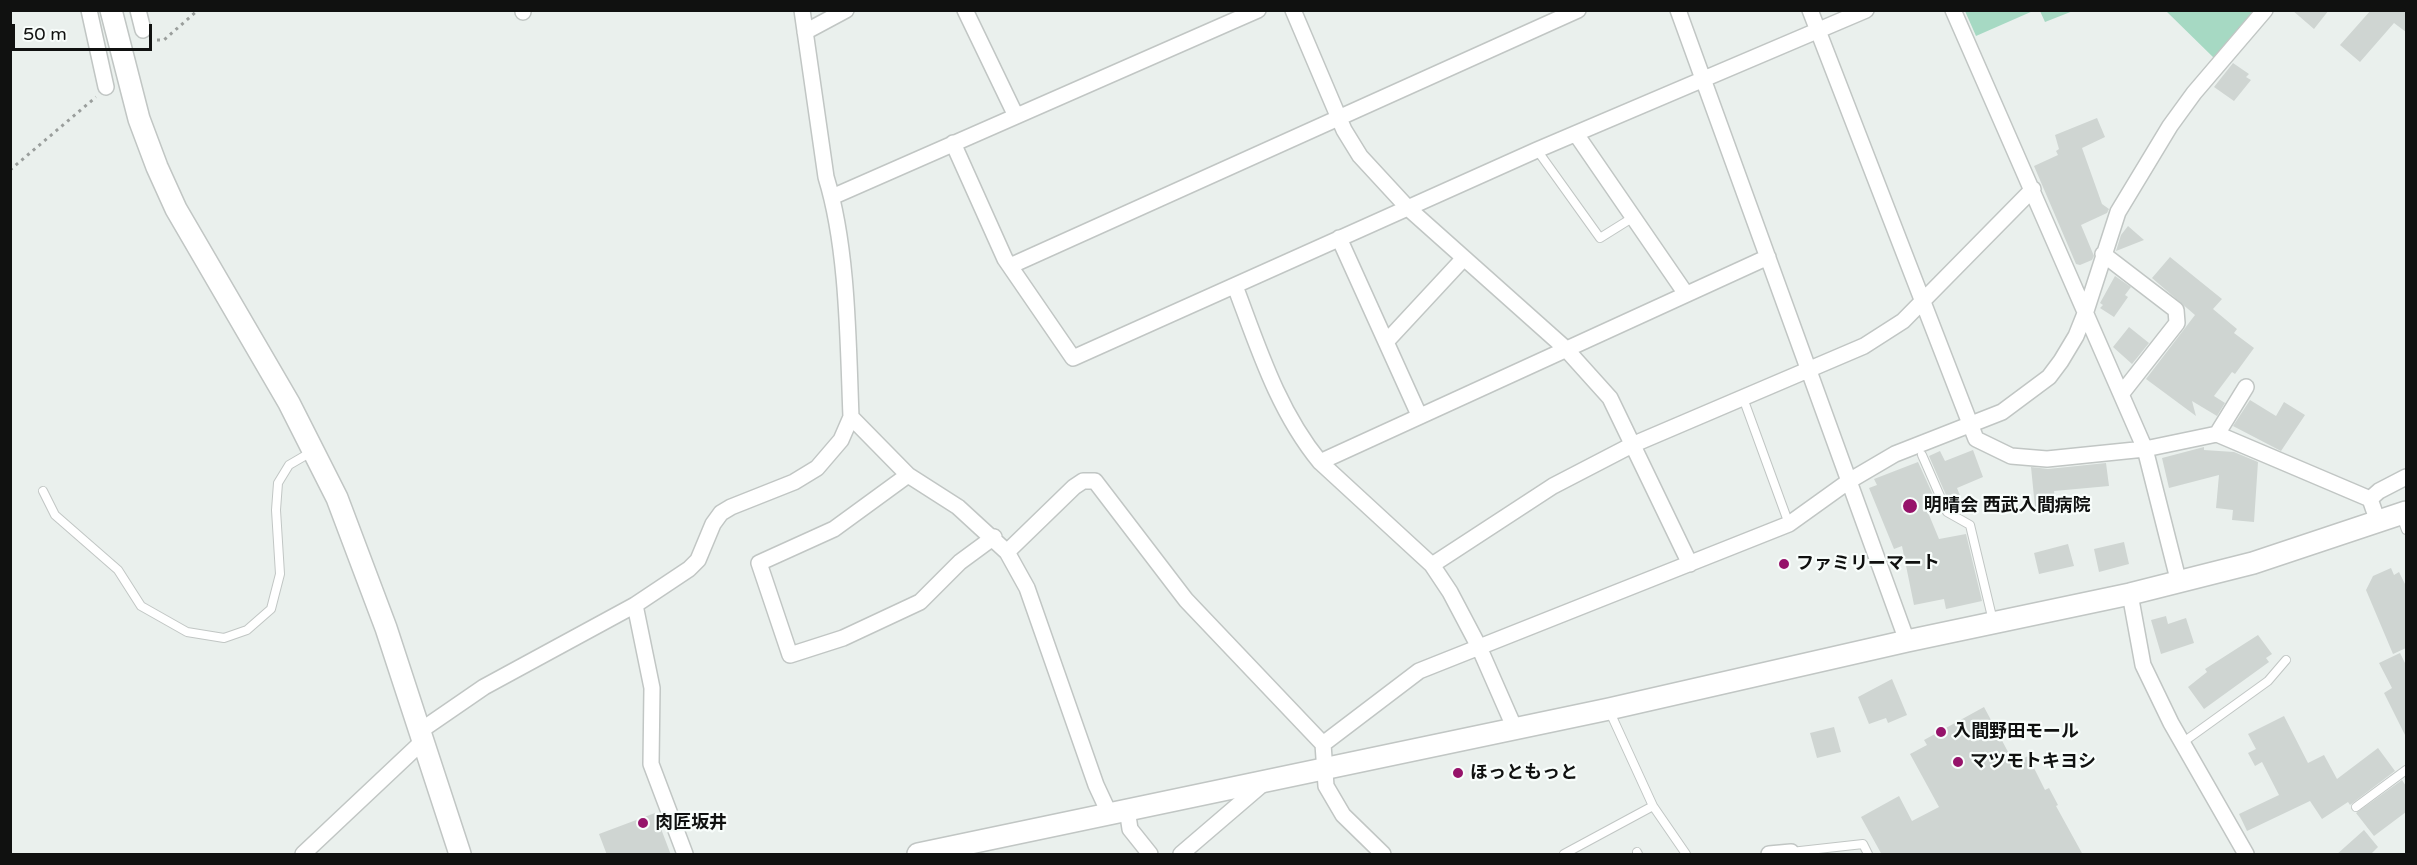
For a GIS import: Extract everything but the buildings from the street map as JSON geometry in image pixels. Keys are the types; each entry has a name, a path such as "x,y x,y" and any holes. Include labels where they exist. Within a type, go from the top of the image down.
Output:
{"street":[{"path":"88,10 106,87"},
{"path":"111,10 139,119 176,209 279,385 337,498 361,558 460,855"},
{"path":"138,10 143,30"},
{"path":"303,855 421,736 484,687 635,605 693,565 721,513 730,507 794,482 817,468 841,440 851,417 841,253 832,197 826,177 802,10"},
{"path":"805,32 846,10"},
{"path":"965,10 1016,116"},
{"path":"832,197 1258,10"},
{"path":"1293,10 1339,120 1360,156 1408,208 1565,348 1610,398 1690,564"},
{"path":"1010,266 1339,120 1578,10"},
{"path":"1678,10 1907,641"},
{"path":"1810,10 1968,424 1976,439 2011,456 2062,459 2145,448 2217,434 2370,499 2378,522"},
{"path":"952,143 1010,266 1073,358 1537,150 1866,10"},
{"path":"1953,10 2145,448 2179,583"},
{"path":"1323,744 1419,671 1789,525 1849,481 1895,454 2002,412 2016,404 2049,377 2076,336 2118,212 2170,126 2194,93 2265,10"},
{"path":"1576,134 1686,294"},
{"path":"1432,565 1553,486 1632,445 1864,346 1903,321 2033,189"},
{"path":"1339,238 1419,415"},
{"path":"2103,254 2176,310 2177,323 2122,393"},
{"path":"1320,462 1768,257"},
{"path":"1386,342 1464,258"},
{"path":"1235,286 1285,410 1320,462 1432,565 1479,647 1515,729"},
{"path":"2217,434 2246,387"},
{"path":"851,417 908,475 958,507 994,537 1007,552 1027,588 1096,785 1150,855"},
{"path":"908,475 834,529 759,563 790,655 843,638 920,602 960,562 994,537"},
{"path":"2370,499 2379,491 2406,477"},
{"path":"1007,552 1074,488 1083,481 1095,481 1186,600 1323,744 1323,770 1326,786 1342,814 1383,855"},
{"path":"918,855 1608,709 1907,641 2179,583 2253,563 2378,522 2404,518"},
{"path":"2130,594 2143,664 2182,743 2246,855"},
{"path":"635,605 652,688 651,764 685,855"},
{"path":"1181,855 1265,782"},
{"path":"1769,855 1791,853"}],"lane":[{"path":"1537,150 1600,238 1632,218"},
{"path":"1743,398 1789,525"},
{"path":"43,491 55,515 118,570 141,606 187,632 224,638 247,630 271,609 280,574 276,510 278,483 289,465 314,451"},
{"path":"1922,455 1947,512 1970,525 1993,623"},
{"path":"2182,743 2268,681 2286,660"},
{"path":"1608,709 1653,806 1686,855"},
{"path":"2356,807 2406,770"},
{"path":"1564,855 1653,806"},
{"path":"1791,853 1863,844 1868,855"}],"path":[{"path":"143,30 148,40 164,40 198,10"},
{"path":"10,170 106,87"}],"green space":[{"path":"2033,10 1976,36 1965,11"},
{"path":"2040,11 2073,11 2045,22"},
{"path":"2166,11 2255,11 2214,58"}],"place":[{"name":"明晴会 西武入間病院","path":"1910,506"},
{"name":"ファミリーマート","path":"1784,564"},
{"name":"入間野田モール","path":"1941,732"},
{"name":"マツモトキヨシ","path":"1958,762"},
{"name":"ほっともっと","path":"1458,773"},
{"name":"肉匠坂井","path":"643,823"}]}
